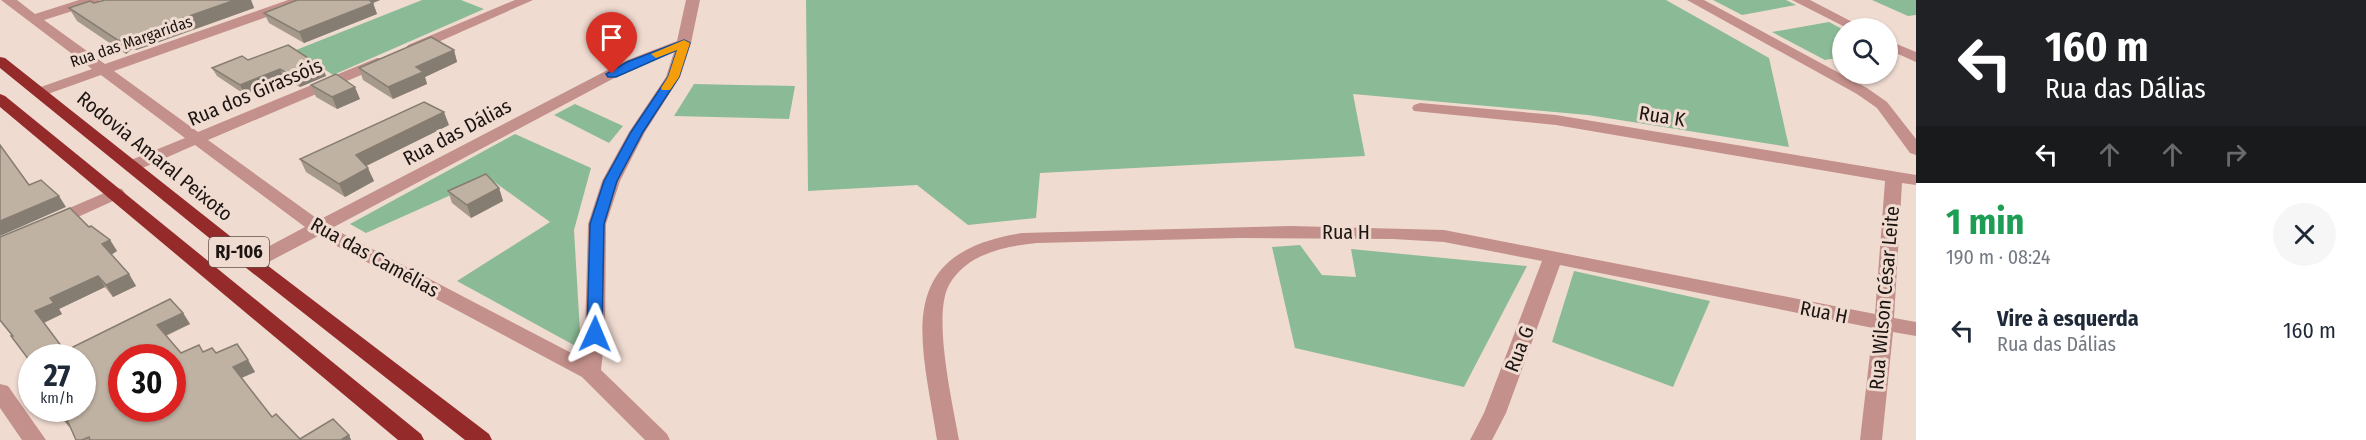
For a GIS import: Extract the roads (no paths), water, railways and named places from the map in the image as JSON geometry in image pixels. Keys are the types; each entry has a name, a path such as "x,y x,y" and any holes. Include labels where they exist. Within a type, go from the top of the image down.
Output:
{"highway":[{"name":"Rodovia Amaral Peixoto","path":"0,61 252,263 481,440"},
{"name":"RJ-106","path":"0,99 413,440"}],"street":[{"name":"Rua das Camélias","path":"8,0 199,138 319,229 590,372 659,440"},
{"path":"35,18 93,0"},
{"name":"Rua das Margaridas","path":"40,92 301,0"},
{"name":"Rua dos Girassóis","path":"132,166 526,0"},
{"path":"590,372 595,334 597,224 611,181 637,132 673,77 684,43 693,0"},
{"path":"1694,0 1862,91 1882,105 1916,150"},
{"path":"1799,0 1836,18"},
{"name":"Rua das Dálias","path":"252,263 630,64 684,43"},
{"path":"1898,49 1916,58"},
{"name":"Rua K","path":"1420,108 1556,120 1894,177"},
{"name":"Rua Wilson César Leite","path":"1871,440 1884,324 1894,177 1916,180"},
{"path":"32,231 116,193"},
{"name":"Rua H","path":"948,440 932,327 938,289 952,269 976,251 1002,242 1036,237 1377,232 1444,236 1916,329"},
{"name":"Rua G","path":"1481,440 1495,413 1553,257"},
{"path":"0,392 35,440"}]}
